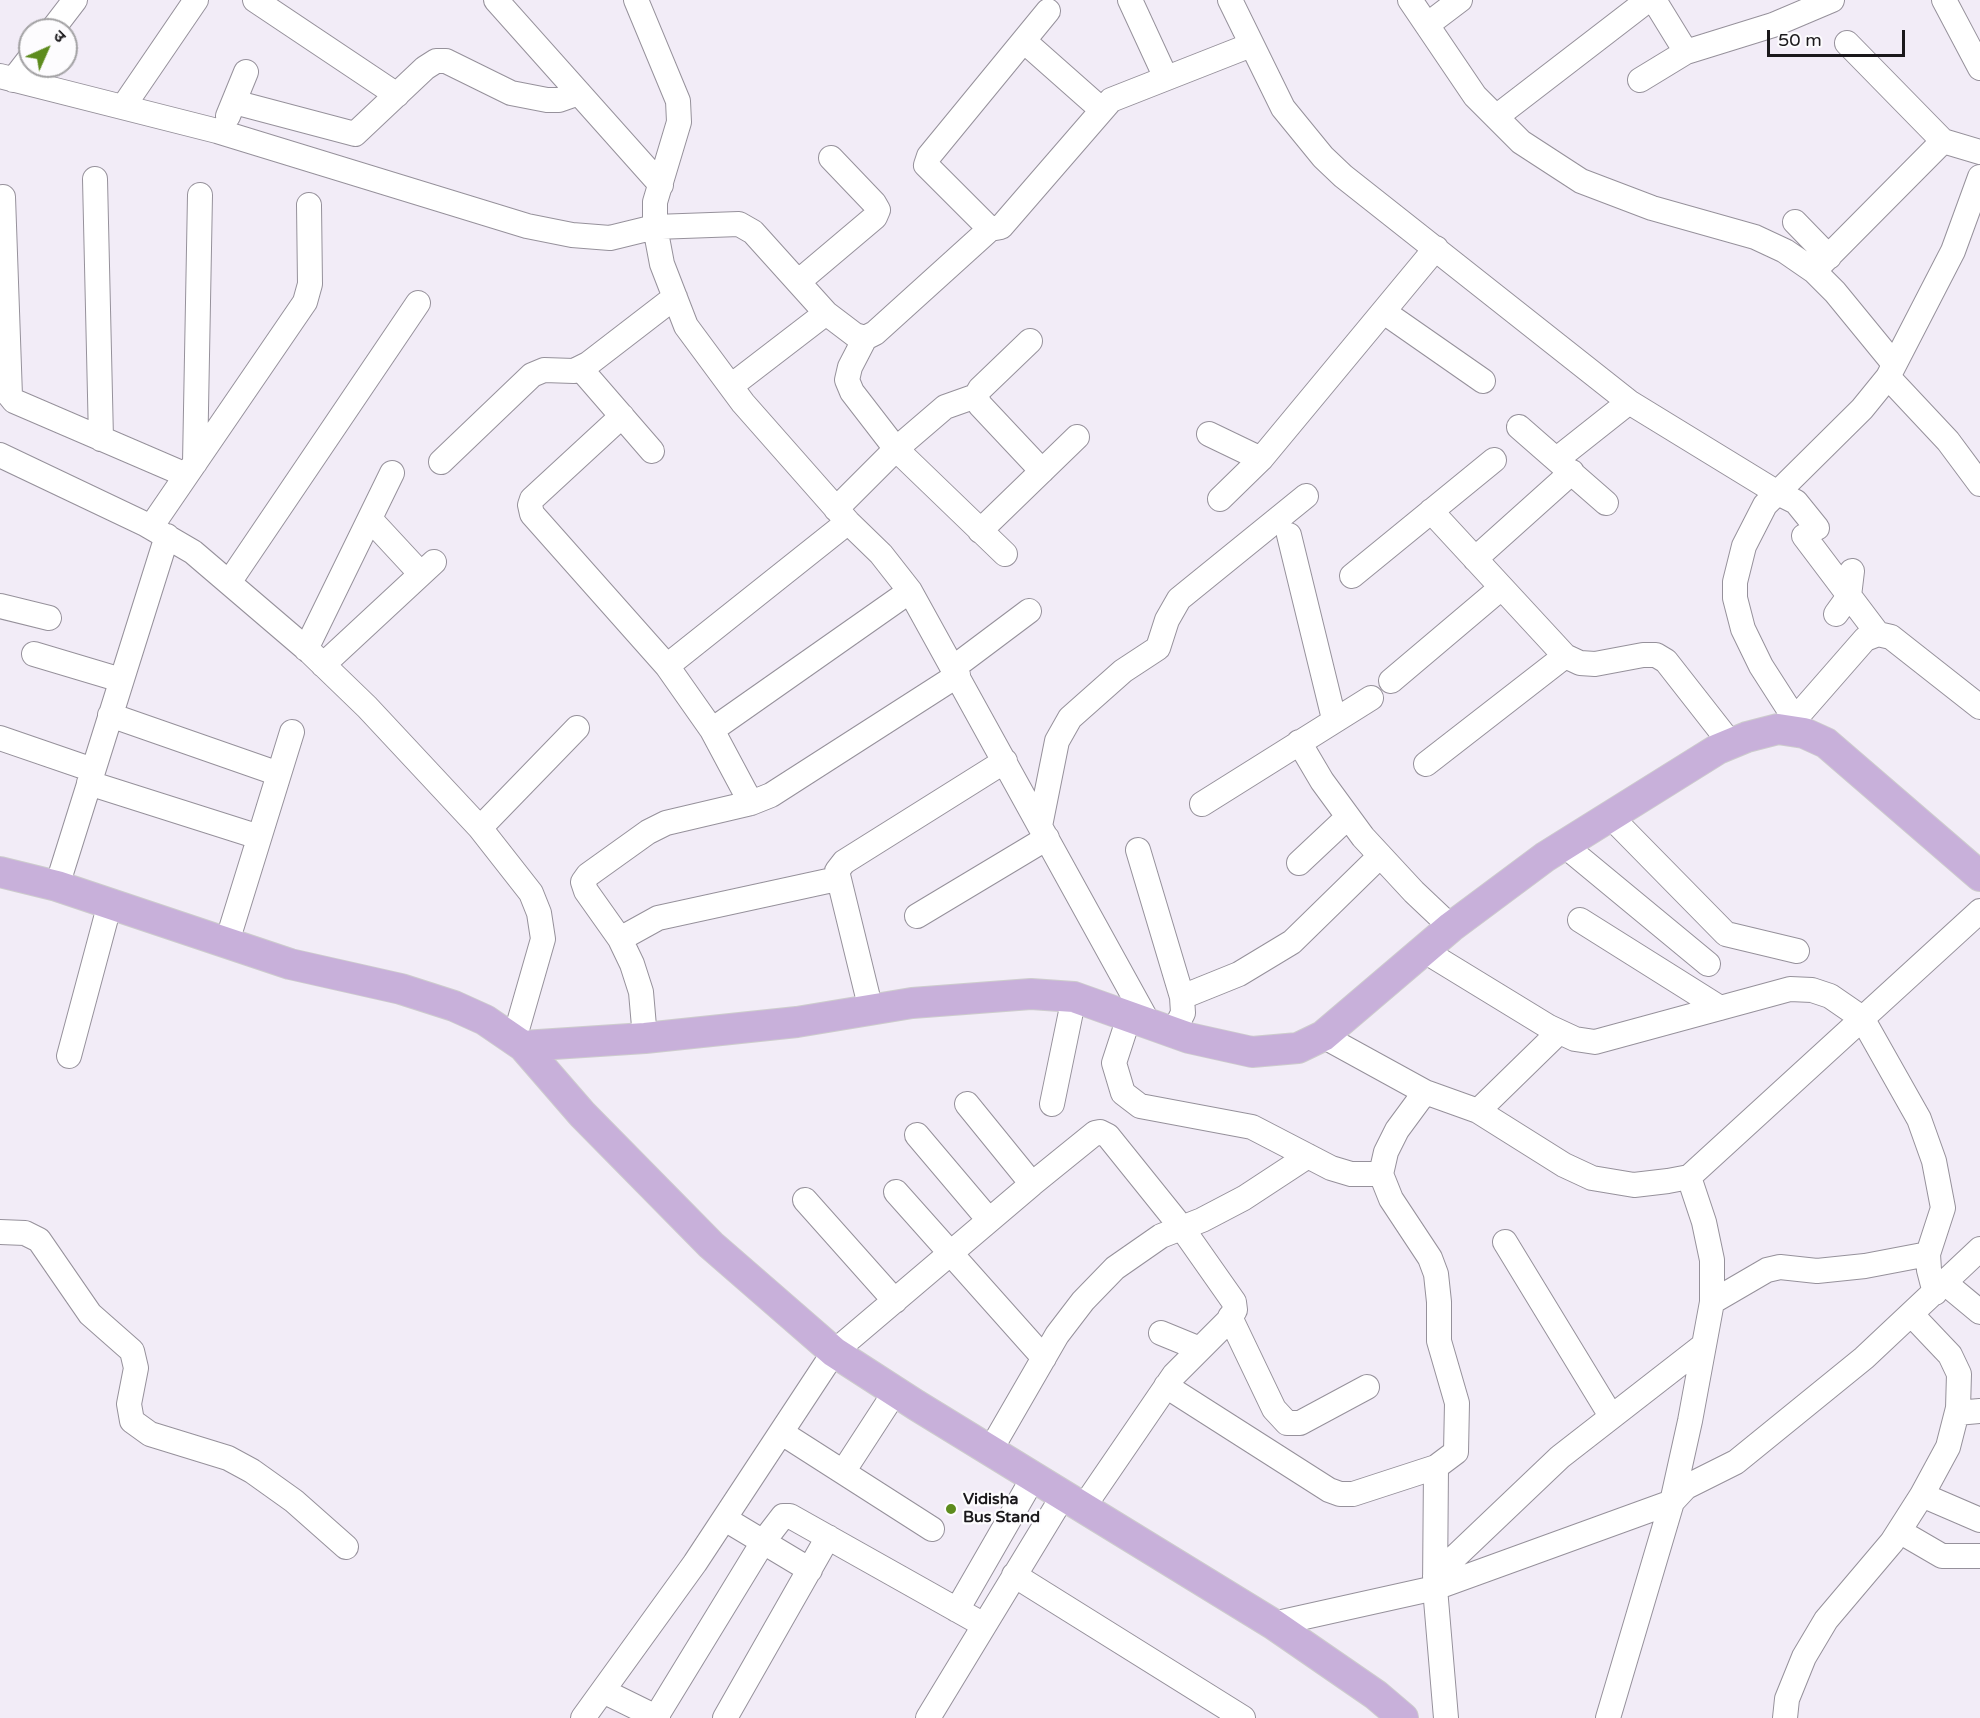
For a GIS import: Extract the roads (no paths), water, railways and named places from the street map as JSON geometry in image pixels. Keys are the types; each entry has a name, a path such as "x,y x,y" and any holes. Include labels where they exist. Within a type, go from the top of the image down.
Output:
{"main road":[{"path":"519,1043 645,1038 797,1022 912,1003 1031,994 1074,997 1150,1025 1252,1052 1298,1048 1323,1036 1451,927 1564,845 1746,736 1800,726 1826,743 1980,876"},
{"path":"0,872 57,886 291,964 400,989 454,1006 485,1020 519,1043 652,1188 711,1245 834,1352 1033,1478 1273,1624 1376,1695 1403,1718"}],"street":[{"path":"61,18 75,0"},
{"path":"123,106 196,0"},
{"path":"255,0 397,95"},
{"path":"636,0 678,101 679,122 655,202 655,227 662,264 686,326 731,386 842,516 881,554 910,591 1150,1025"},
{"path":"1130,0 1166,78"},
{"path":"1230,0 1283,108 1323,157 1629,402 1770,499 1796,502 1843,605 1878,634 1891,637 1980,707"},
{"path":"1410,0 1475,96 1521,142 1581,181 1652,208 1755,237 1821,264"},
{"path":"1426,25 1460,0"},
{"path":"1496,117 1648,0"},
{"path":"1654,0 1686,52"},
{"path":"1640,80 1686,52 1773,25 1832,0"},
{"path":"1944,0 1980,68"},
{"path":"500,1 661,185"},
{"path":"990,228 926,165 929,156 1048,11"},
{"path":"1024,41 1102,110"},
{"path":"1847,43 1943,141 1980,152"},
{"path":"1005,554 896,449 852,393 847,380 850,367 866,338 990,228 1001,227 1111,100 1251,45"},
{"path":"234,102 355,134 425,68 436,61 446,61 511,93 559,100 579,93"},
{"path":"6,78 18,68"},
{"path":"221,132 246,72"},
{"path":"6,78 221,132 527,226 573,235 610,238 655,227 739,224 753,232 826,313 855,336 866,338"},
{"path":"1821,264 1943,141"},
{"path":"798,282 875,218 878,210 831,158"},
{"path":"1878,634 1865,639 1800,726 1761,666 1743,629 1735,598 1735,582 1744,546 1770,499 1862,410 1891,371 1953,251 1980,177"},
{"path":"95,179 101,439"},
{"path":"190,469 200,195"},
{"path":"3,197 10,396 14,401 101,439 190,469"},
{"path":"57,886 121,680 159,532 190,469 305,302 310,284 309,205"},
{"path":"1795,222 1835,292 1891,371 1980,484"},
{"path":"1220,499 1261,459 1436,248"},
{"path":"441,462 532,375 544,370 574,371 580,368 675,297"},
{"path":"230,582 418,303"},
{"path":"1384,312 1483,381"},
{"path":"731,386 826,313"},
{"path":"666,666 842,516 896,449 945,407 976,396 980,389 1030,341"},
{"path":"580,368 652,451"},
{"path":"976,396 980,405 1042,471"},
{"path":"1475,559 1629,402"},
{"path":"622,416 532,499 530,505 532,514 666,666 712,730 752,803"},
{"path":"1519,427 1606,502"},
{"path":"1209,434 1261,459"},
{"path":"980,531 1077,437"},
{"path":"0,455 159,532 193,552 230,582 367,707 480,828 531,893 539,913 543,939 519,1043"},
{"path":"1352,576 1494,460"},
{"path":"314,657 370,519 392,473"},
{"path":"917,916 1044,832 1057,741 1070,718 1124,671 1158,648 1167,620 1179,599 1306,496"},
{"path":"1431,511 1565,656 1580,663 1595,664 1643,655 1656,655 1666,661 1731,744"},
{"path":"314,657 427,568 370,519"},
{"path":"1289,535 1334,719"},
{"path":"1843,605 1852,571"},
{"path":"1391,681 1501,588"},
{"path":"712,730 910,591"},
{"path":"0,606 49,618"},
{"path":"645,1038 638,980 620,939 586,891 584,882 588,875 648,832 666,823 752,803 771,795 955,671 1029,611"},
{"path":"34,654 121,680"},
{"path":"1426,764 1565,656"},
{"path":"1202,804 1334,719 1371,698"},
{"path":"110,715 279,774"},
{"path":"480,828 577,728"},
{"path":"227,942 292,732"},
{"path":"0,738 91,776 259,837"},
{"path":"1299,742 1348,817 1380,856 1451,927"},
{"path":"871,1010 837,879 837,871 844,862 1005,761"},
{"path":"1610,816 1726,934 1797,951"},
{"path":"1299,863 1348,817"},
{"path":"1564,845 1708,964"},
{"path":"1138,850 1182,997 1183,1013 1150,1025 1114,1063 1123,1093 1140,1106 1252,1127 1308,1156 1351,1174 1381,1174"},
{"path":"1182,997 1239,974 1292,942 1380,856"},
{"path":"620,939 657,918 837,879"},
{"path":"69,1056 110,903"},
{"path":"1323,1036 1425,1092 1478,1111 1564,1165 1592,1178 1634,1185 1689,1177 1980,911"},
{"path":"1580,920 1720,1008"},
{"path":"1422,950 1559,1032 1575,1039 1594,1042 1790,989 1812,990 1830,996 1862,1018 1919,1119 1934,1161 1943,1208 1928,1254 1929,1270 1940,1288 1980,1312"},
{"path":"1052,1104 1074,997"},
{"path":"1478,1111 1559,1032"},
{"path":"1166,1386 1329,1490 1341,1494 1353,1494 1436,1467 1456,1452 1457,1413 1438,1341 1439,1302 1436,1274 1430,1258 1391,1199 1381,1174 1386,1152 1397,1130 1425,1092"},
{"path":"967,1104 1032,1184"},
{"path":"583,1718 725,1519 834,1352 1032,1184 1095,1133 1100,1132 1108,1136 1182,1228 1234,1302 1235,1310 1166,1386 1014,1575 928,1718"},
{"path":"917,1135 989,1220"},
{"path":"990,1451 1044,1358 1083,1301 1115,1268 1141,1248 1244,1198 1308,1156"},
{"path":"1608,1718 1672,1502 1712,1302 1712,1260 1704,1222 1689,1177"},
{"path":"896,1192 949,1255 1044,1358"},
{"path":"805,1200 895,1301"},
{"path":"0,1232 25,1233 39,1240 90,1314 132,1350 136,1368 129,1404 132,1421 150,1434 228,1458 252,1471 294,1501 346,1547"},
{"path":"1505,1242 1611,1416"},
{"path":"1273,1624 1435,1582 1672,1502 1686,1487 1736,1462 1864,1358 1980,1249"},
{"path":"1712,1302 1767,1270 1780,1267 1817,1271 1928,1254"},
{"path":"1785,1718 1787,1699 1804,1657 1826,1620 1899,1531 1922,1495 1968,1412 1959,1374 1950,1354 1912,1315"},
{"path":"1230,1317 1274,1409 1287,1423 1300,1423 1367,1387"},
{"path":"1161,1333 1200,1349"},
{"path":"1435,1582 1560,1457 1704,1345"},
{"path":"843,1472 895,1392"},
{"path":"782,1433 932,1529"},
{"path":"1436,1467 1435,1582 1446,1718"},
{"path":"957,1610 1033,1478"},
{"path":"1922,1495 1980,1520"},
{"path":"603,1691 657,1717 763,1542 783,1516 790,1516 984,1625"},
{"path":"725,1519 810,1569"},
{"path":"1899,1531 1942,1556 1980,1556"},
{"path":"725,1718 828,1537"},
{"path":"1014,1575 1244,1718"}],"place":[{"name":"Vidisha Bus Stand","path":"951,1509"}]}
